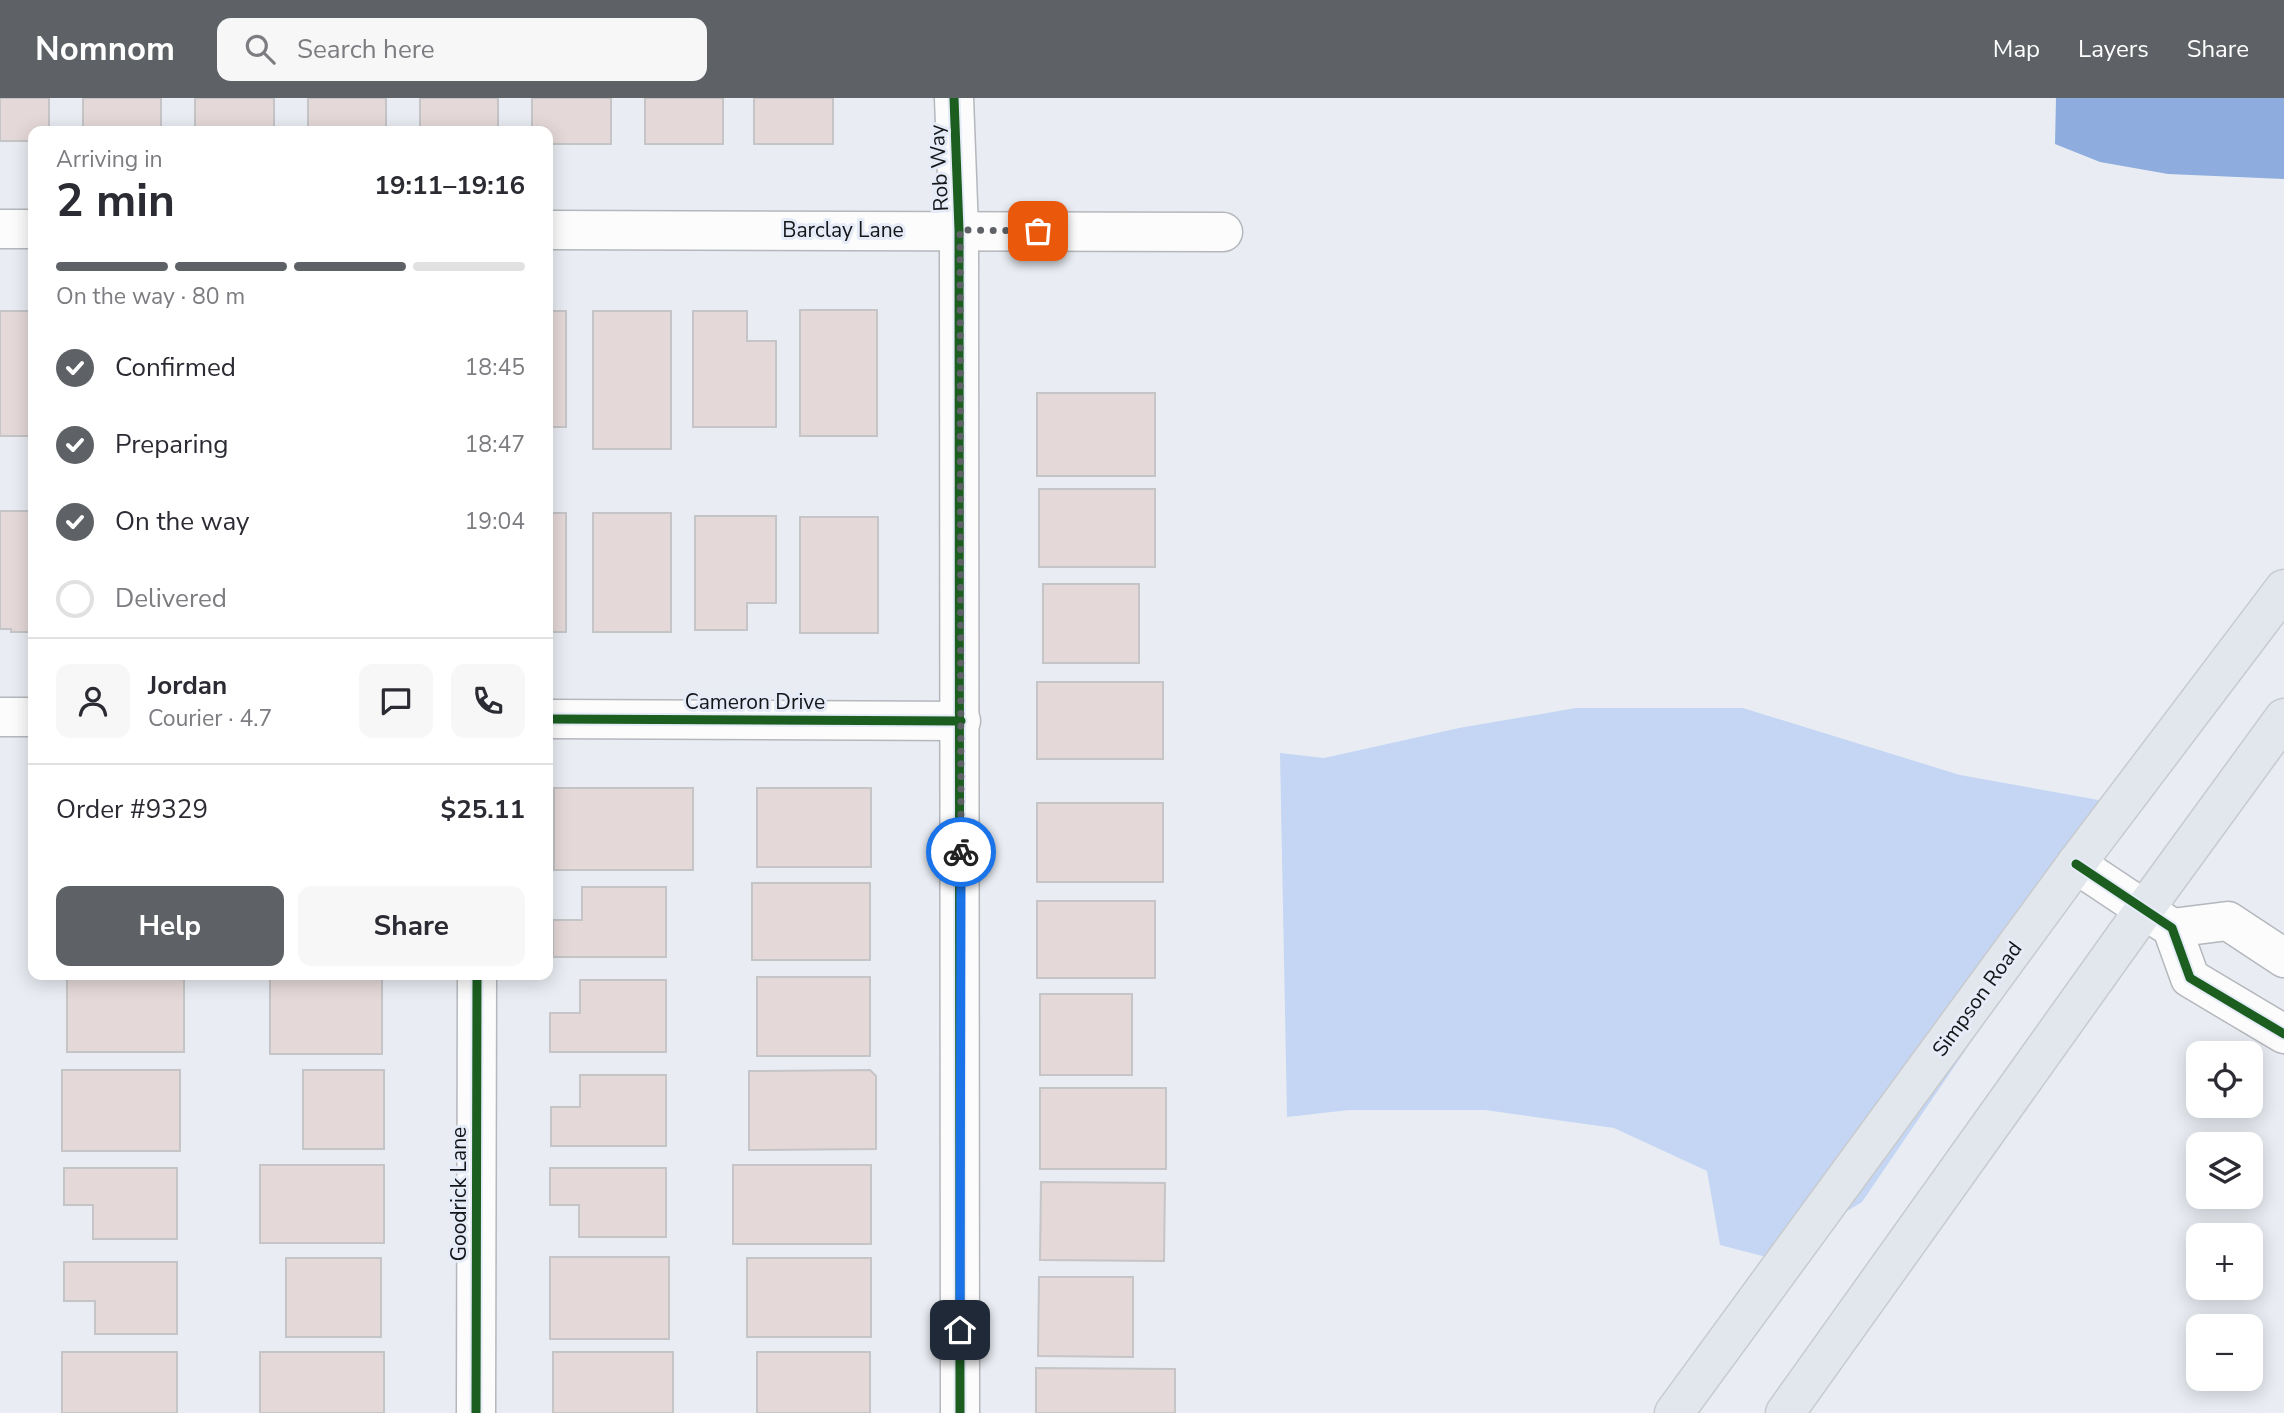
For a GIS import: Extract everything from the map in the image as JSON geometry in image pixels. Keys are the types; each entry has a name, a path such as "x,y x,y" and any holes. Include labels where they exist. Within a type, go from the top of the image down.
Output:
{"main road":[{"name":"Simpson Road","path":"1674,1413 2076,864 2284,589"},
{"path":"1785,1413 2158,919 2284,718"}],"street":[{"name":"Rob Way","path":"954,98 960,230 960,1413"},
{"path":"0,229 28,229"},
{"name":"Barclay Lane","path":"553,230 1223,232"},
{"path":"0,717 28,718"},
{"name":"Cameron Drive","path":"553,719 961,721"},
{"path":"2076,864 2158,919 2190,978 2284,1034"},
{"path":"2158,919 2228,921 2284,958"},
{"name":"Goodrick Lane","path":"476,1413 477,980"}],"shaded area":[{"path":"1576,708 1743,708 1960,775 2132,806 1862,1202 1770,1258 1720,1245 1707,1171 1614,1128 1485,1110 1349,1110 1287,1117 1280,753 1324,758 1459,728"}],"water":[{"path":"2056,98 2284,98 2284,179 2168,174 2100,162 2055,144"}],"building":[{"path":"0,98 49,98 49,126 28,126 28,141 0,141"},
{"path":"83,98 161,98 161,126 83,126"},
{"path":"195,98 274,98 274,126 195,126"},
{"path":"308,98 386,98 386,126 308,126"},
{"path":"420,98 498,98 498,126 420,126"},
{"path":"532,98 611,98 611,144 553,144 553,126 532,126"},
{"path":"645,98 723,98 723,144 645,144"},
{"path":"754,98 833,98 833,144 754,144"},
{"path":"800,310 877,310 877,436 800,436"},
{"path":"0,311 28,311 28,436 0,436"},
{"path":"553,311 566,311 566,427 553,427"},
{"path":"593,311 671,311 671,449 593,449"},
{"path":"693,311 747,311 747,341 776,341 776,427 693,427"},
{"path":"1037,393 1155,393 1155,476 1037,476"},
{"path":"1039,489 1155,489 1155,567 1039,567"},
{"path":"0,511 28,511 28,632 0,629"},
{"path":"553,513 566,513 566,632 553,632"},
{"path":"593,513 671,513 671,632 593,632"},
{"path":"695,516 776,516 776,603 747,603 747,630 695,630"},
{"path":"800,517 878,517 878,633 800,633"},
{"path":"1043,584 1139,584 1139,663 1043,663"},
{"path":"1037,682 1163,682 1163,759 1037,759"},
{"path":"554,788 693,788 693,870 554,870"},
{"path":"757,788 871,788 871,867 757,867"},
{"path":"1037,803 1163,803 1163,882 1037,882"},
{"path":"752,883 870,883 870,960 752,960"},
{"path":"582,887 666,887 666,957 553,957 553,920 582,920"},
{"path":"1037,901 1155,901 1155,978 1037,978"},
{"path":"757,977 870,977 870,1056 757,1056"},
{"path":"67,980 184,980 184,1052 67,1052"},
{"path":"270,980 382,980 382,1054 270,1054"},
{"path":"580,980 666,980 666,1052 550,1052 550,1013 580,1013"},
{"path":"1040,994 1132,994 1132,1075 1040,1075"},
{"path":"62,1070 180,1070 180,1151 62,1151"},
{"path":"303,1070 384,1070 384,1149 303,1149"},
{"path":"870,1070 876,1076 876,1149 749,1150 749,1071"},
{"path":"580,1075 666,1075 666,1146 551,1146 551,1107 580,1107"},
{"path":"1040,1088 1166,1088 1166,1169 1040,1169"},
{"path":"260,1165 384,1165 384,1243 260,1243"},
{"path":"733,1165 871,1165 871,1244 733,1244"},
{"path":"64,1168 177,1168 177,1239 93,1239 93,1205 64,1205"},
{"path":"550,1168 666,1168 666,1237 579,1237 579,1205 550,1205"},
{"path":"1041,1182 1165,1183 1164,1261 1040,1260"},
{"path":"550,1257 669,1257 669,1339 550,1339"},
{"path":"286,1258 381,1258 381,1337 286,1337"},
{"path":"747,1258 871,1258 871,1337 747,1337"},
{"path":"64,1262 177,1262 177,1334 95,1334 95,1301 64,1301"},
{"path":"1039,1277 1133,1277 1133,1357 1038,1356"},
{"path":"62,1352 177,1352 177,1413 62,1413"},
{"path":"260,1352 384,1352 384,1413 260,1413"},
{"path":"553,1352 673,1352 673,1413 553,1413"},
{"path":"757,1352 870,1352 870,1413 757,1413"},
{"path":"1036,1368 1175,1369 1175,1413 1036,1413"}],"cycle path":[{"path":"954,98 959,230 960,1413"},
{"path":"553,719 961,721"},
{"path":"2076,864 2172,928 2190,978 2284,1034"},
{"path":"476,1413 477,980"}],"way so far":[{"path":"961,852 960,230 1038,231"}],"route":[{"path":"960,1330 961,852"}]}
